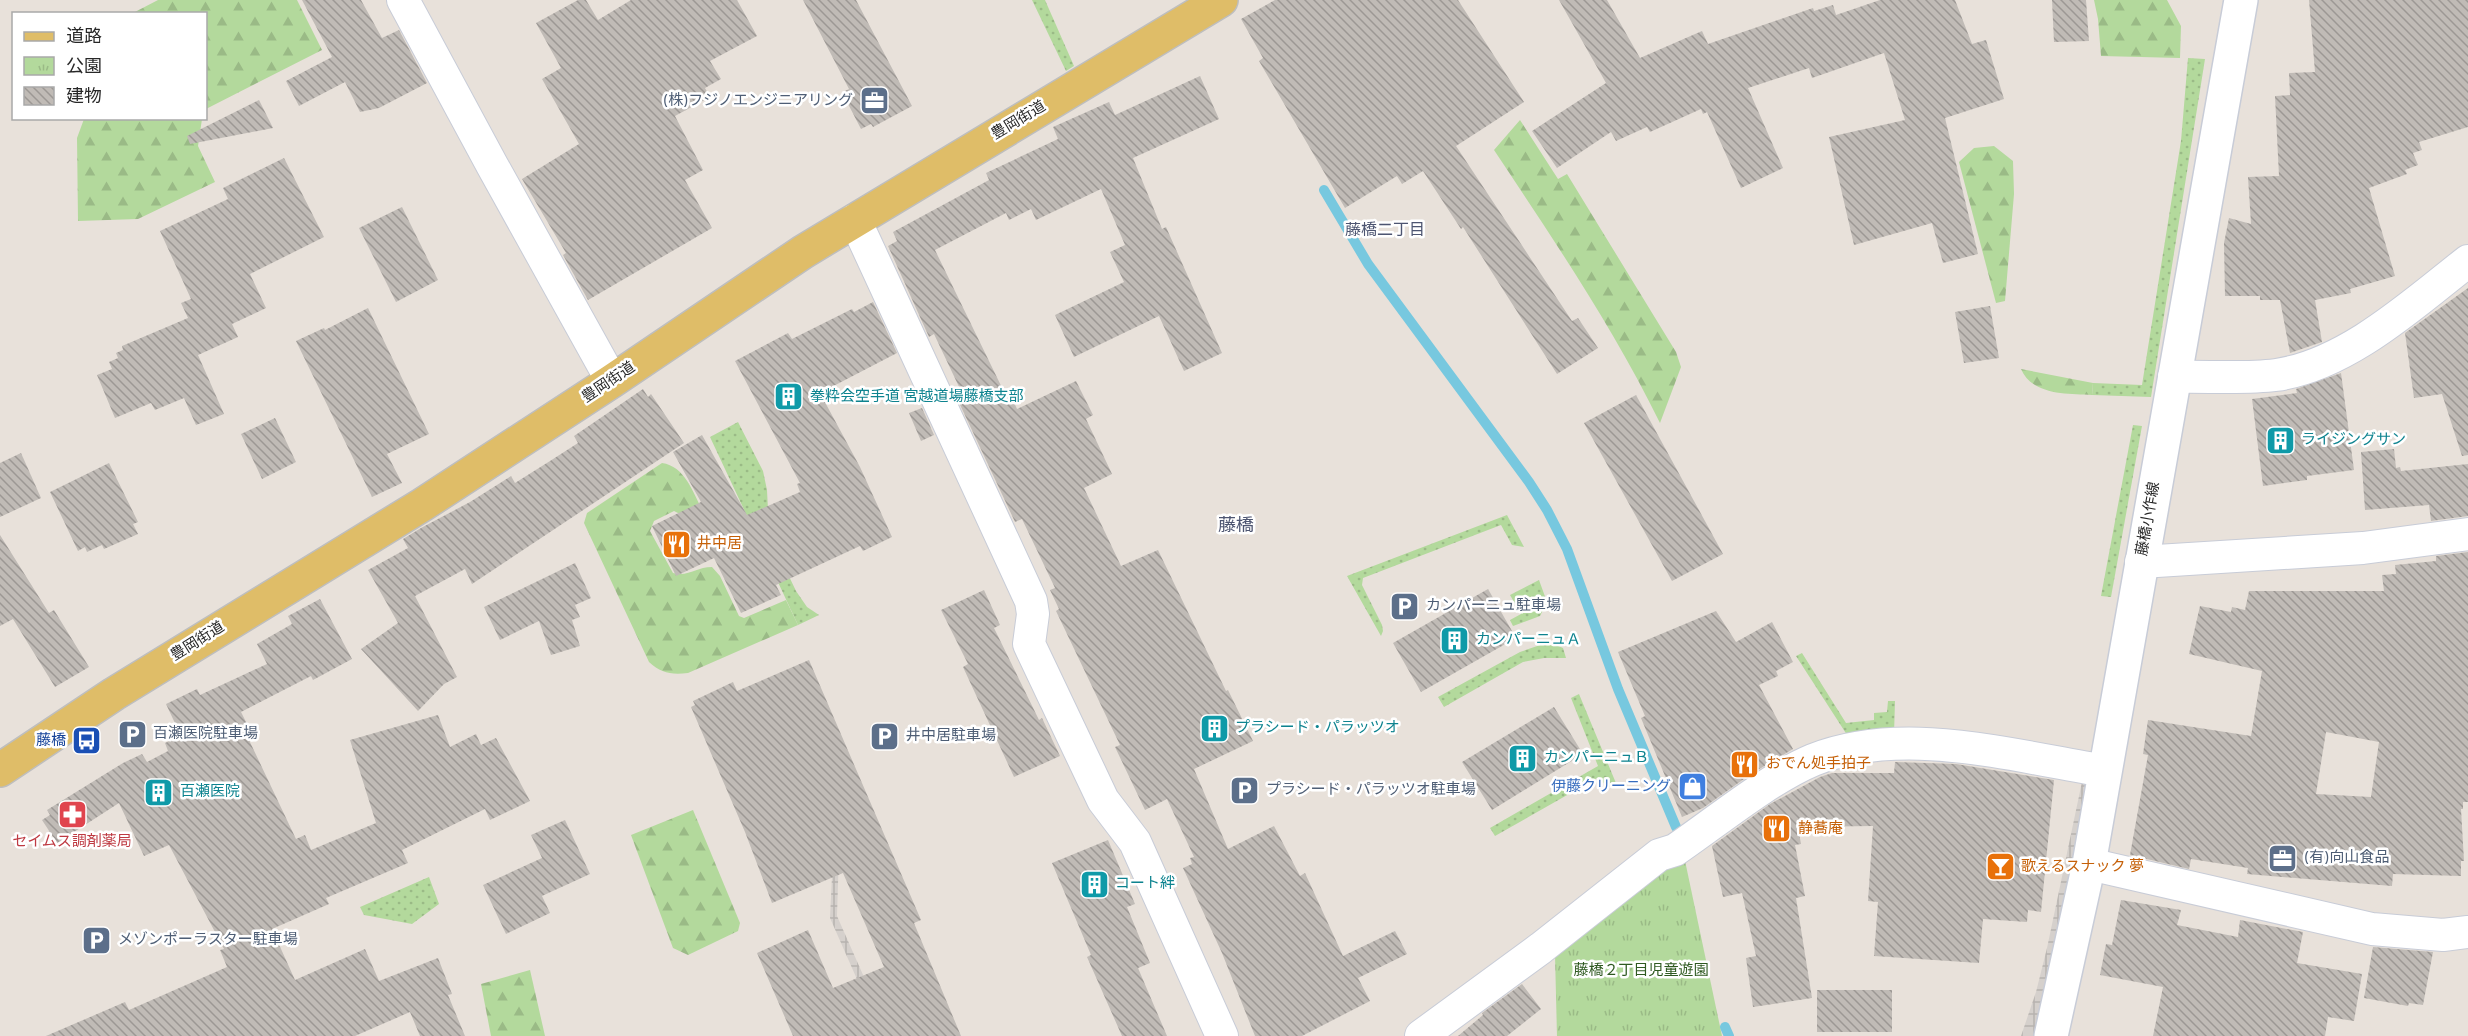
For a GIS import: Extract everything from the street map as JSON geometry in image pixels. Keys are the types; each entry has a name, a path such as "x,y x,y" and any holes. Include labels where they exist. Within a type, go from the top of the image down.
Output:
{"main road":[{"name":"豊岡街道","path":"0,770 114,694 422,505 855,220 1221,0"},
{"name":"藤橋小作線","path":"2051,1036 2089,864 2241,0"}],"street":[{"path":"403,0 612,381"},
{"path":"855,220 1031,601 1033,614 1029,644 1103,800 1135,842 1222,1036"},
{"path":"2174,377 2276,375 2326,360 2374,333 2468,261"},
{"path":"2141,562 2363,548 2468,534"},
{"path":"1421,1036 1541,948 1659,855 1676,850 1786,774 1811,761 1842,750 1863,746 1956,746 2105,771"},
{"path":"2089,864 2372,929 2443,935 2468,932"}],"green space":[{"path":"158,0 297,0 322,50 207,108 207,12 135,12"},
{"path":"1032,0 1045,0 1074,66 1066,71"},
{"path":"2094,0 2167,0 2181,26 2180,58 2101,56"},
{"path":"2188,58 2205,59 2151,397 2092,395 2093,383 2142,385 2181,141"},
{"path":"84,120 202,120 198,146 215,182 138,219 78,221 77,138"},
{"path":"1520,120 1558,179 1567,174 1676,352 1681,367 1660,423 1623,352 1560,250 1494,150"},
{"path":"1994,146 2013,161 2014,194 2005,301 1996,303 1959,162 1974,148"},
{"path":"2021,369 2093,383 2092,395 2061,393 2041,388 2026,378"},
{"path":"738,422 763,471 768,510 785,568 807,607 819,615 798,625 710,437"},
{"path":"2133,425 2142,426 2111,597 2101,596"},
{"path":"662,463 677,469 692,489 703,511 686,517 674,511 654,521 650,531 673,573 684,574 712,567 720,576 739,616 744,618 786,600 798,625 688,673 667,672 649,662 584,523 587,513"},
{"path":"1507,515 1524,547 1512,545 1501,525 1363,578 1362,585 1382,625 1381,636 1347,576"},
{"path":"1539,580 1547,602 1540,616 1513,626 1510,620 1521,614 1510,595"},
{"path":"1549,642 1563,648 1566,658 1544,658 1523,662 1444,707 1438,697 1520,652"},
{"path":"1802,653 1846,723 1874,720 1874,713 1887,712 1888,701 1895,701 1894,735 1849,738 1796,656"},
{"path":"1579,694 1618,788 1606,786 1599,777 1495,836 1490,828 1598,766 1571,698"},
{"path":"693,810 740,923 738,931 688,955 673,948 631,835"},
{"name":"藤橋２丁目児童遊園","path":"1684,856 1722,1036 1557,1036 1555,955"},
{"path":"429,877 439,904 412,924 364,915 360,907"},
{"path":"530,970 545,1036 491,1036 481,984"}],"shaded area":[{"path":"2083,777 2090,778 2072,878 2042,1008 2034,1036 2021,1036 2036,992 2047,948"},
{"path":"839,852 837,916 890,1036 882,1036 830,918 833,855"}],"building":[{"path":"302,0 361,0 382,38 399,30 427,83 379,108 360,112 345,82 299,106 286,81 332,57"},
{"path":"578,0 586,0 598,20 631,0 737,0 757,36 710,61 721,79 705,88 710,97 675,116 703,170 685,180 712,228 588,300 563,255 566,253 522,179 579,144 542,79 561,68 536,23"},
{"path":"803,0 856,0 912,106 873,127 871,124 861,129 846,100 849,99 845,91 849,89"},
{"path":"1275,0 1458,0 1524,102 1456,146 1572,321 1578,318 1598,348 1557,374 1463,227 1461,229 1423,171 1402,184 1397,176 1345,208 1259,61 1263,58 1241,19"},
{"path":"1559,0 1607,0 1640,58 1702,31 1708,44 1813,8 1814,11 1833,5 1836,15 1880,0 1955,0 1972,44 1986,40 2004,99 1945,118 1978,254 1943,263 1932,223 1854,245 1829,137 1905,120 1884,53 1812,78 1809,68 1748,88 1783,168 1741,188 1707,112 1703,114 1701,109 1650,132 1647,127 1616,141 1611,132 1557,168 1532,131 1606,83"},
{"path":"2052,0 2086,0 2089,41 2054,42"},
{"path":"2309,0 2468,0 2468,127 2419,142 2422,150 2413,153 2418,165 2405,170 2407,174 2369,188 2395,276 2350,289 2351,293 2315,300 2322,342 2290,353 2280,300 2260,300 2260,296 2225,296 2224,243 2229,218 2251,224 2248,177 2279,176 2275,96 2290,95 2289,73 2315,72"},
{"path":"1200,76 1219,119 1133,158 1162,229 1166,227 1222,353 1184,371 1159,316 1074,357 1055,315 1124,282 1110,252 1125,245 1101,189 1036,220 1031,209 1009,220 1006,213 935,250 1007,398 1011,396 1017,409 1076,381 1093,415 1086,419 1112,474 1084,488 1121,566 1158,550 1226,691 1228,690 1253,741 1194,769 1228,849 1274,826 1300,876 1305,873 1343,956 1395,931 1407,954 1358,978 1370,1001 1302,1036 1255,1036 1222,953 1183,868 1192,864 1190,858 1194,857 1167,799 1145,810 1115,747 1120,745 1056,611 1059,609 1050,590 1055,588 1022,519 1015,522 955,394 961,391 934,334 929,337 888,246 897,241 893,232 989,180 986,173 1058,139 1053,127 1109,102 1115,115"},
{"path":"259,100 273,128 190,144 187,136"},
{"path":"284,158 324,237 250,274 266,308 232,324 238,337 198,355 224,414 196,425 184,398 155,410 151,403 115,418 97,375 112,369 109,362 118,358 116,353 123,350 122,346 188,318 181,303 191,299 160,231 228,199 223,188"},
{"path":"402,207 438,280 396,302 359,228"},
{"path":"2468,288 2468,455 2462,456 2442,394 2414,398 2405,333"},
{"path":"873,302 897,353 820,393 860,467 892,537 863,551 860,546 776,585 781,595 741,613 714,558 676,576 652,526 701,502 673,452 702,435 747,515 800,492 797,484 800,483 735,361 788,333 792,339 852,309 854,312"},
{"path":"1990,306 1999,358 1964,363 1955,312"},
{"path":"368,308 429,434 387,454 402,483 372,497 296,341 324,328 325,330"},
{"path":"2341,373 2354,470 2307,476 2307,480 2263,486 2252,399 2297,393 2296,389"},
{"path":"643,389 648,397 651,394 684,443 472,584 465,569 415,596 457,677 444,684 418,711 361,649 398,623 368,570 408,548 403,539 421,528 470,502 511,476 515,483 578,443 574,436"},
{"path":"1636,395 1723,554 1672,581 1584,423"},
{"path":"922,408 934,435 921,441 909,413"},
{"path":"275,418 296,462 262,479 241,434"},
{"path":"2394,449 2396,468 2400,467 2401,471 2468,464 2468,516 2431,521 2429,505 2365,510 2361,452"},
{"path":"21,453 41,498 0,517 0,463"},
{"path":"109,463 138,522 133,524 138,534 104,549 102,545 87,552 85,547 78,551 50,492"},
{"path":"0,535 49,613 54,610 89,667 55,687 13,619 0,626"},
{"path":"2468,552 2468,802 2463,802 2463,809 2461,809 2464,861 2461,861 2461,876 2393,874 2392,886 2247,874 2248,868 2191,859 2189,869 2130,855 2148,755 2143,754 2148,720 2251,736 2262,671 2189,654 2200,606 2231,612 2232,607 2245,610 2249,591 2384,591 2382,575 2396,574 2395,565 2436,561 2436,556","holes":["2326,732 2379,742 2371,797 2316,794"]},
{"path":"575,563 591,598 575,605 580,617 572,620 580,646 551,655 539,621 500,640 484,607"},
{"name":"カンパーニュＡ","path":"1488,589 1516,638 1421,692 1393,643"},
{"path":"984,590 1000,625 994,628 1039,720 1042,718 1060,756 1014,777 963,667 968,664 941,610"},
{"path":"320,599 352,659 313,680 311,676 241,712 254,738 249,740 296,839 305,835 311,850 376,823 350,740 438,715 450,747 476,734 481,745 496,738 530,801 490,820 485,809 402,850 408,863 326,898 329,904 272,929 295,980 365,949 379,981 438,958 452,994 448,995 465,1036 420,1036 410,1012 355,1036 46,1036 125,1002 129,1010 227,967 220,950 224,949 169,845 144,856 119,803 57,843 42,820 50,815 47,810 123,763 142,754 147,762 168,751 165,743 181,736 166,704 197,689 200,695 267,664 257,644 292,624 288,616"},
{"path":"1716,611 1736,642 1772,622 1793,662 1776,671 1778,676 1759,685 1793,749 1751,774 1703,808 1682,817 1641,718 1645,716 1618,652"},
{"path":"809,660 921,920 914,923 961,1036 793,1036 757,953 808,930 833,988 884,967 843,873 772,903 745,832 691,707 695,705 693,701 733,682 737,691"},
{"name":"カンパーニュＢ","path":"1554,707 1583,754 1492,810 1462,762"},
{"path":"1895,762 1956,764 2054,780 2041,912 2028,910 2027,922 1983,919 1979,963 1874,956 1878,902 1868,901 1873,826 1798,827 1801,844 1795,845 1805,896 1796,898 1812,998 1753,1007 1746,958 1756,956 1742,893 1723,897 1712,846 1770,804 1820,777 1832,773 1894,773"},
{"path":"565,820 590,874 542,896 550,913 506,934 483,885 542,858 531,835"},
{"path":"1108,840 1135,904 1127,907 1150,963 1138,968 1167,1036 1122,1036 1087,957 1091,955 1052,863"},
{"path":"2121,900 2181,910 2177,925 2238,937 2240,920 2303,932 2297,963 2362,974 2354,1021 2328,1017 2325,1036 2153,1036 2163,987 2100,975 2106,944 2112,945"},
{"path":"2373,947 2433,952 2423,1005 2409,1003 2408,1006 2364,998"},
{"path":"1522,984 1541,1009 1507,1036 1458,1036 1483,1015 1482,1013"},
{"path":"1817,990 1892,990 1892,1032 1817,1032"}],"waterway":[{"path":"1324,190 1368,264 1529,482 1547,510 1567,549 1618,689 1676,827"},
{"path":"1725,1027 1729,1036"}],"place":[{"name":"(株)フジノエンジニアリング","path":"874,101"},
{"name":"拳粋会空手道 宮越道場藤橋支部","path":"789,397"},
{"name":"ライジングサン","path":"2280,440"},
{"name":"井中居","path":"676,544"},
{"name":"カンパーニュ駐車場","path":"1405,606"},
{"name":"カンパーニュＡ","path":"1455,640"},
{"name":"プラシード・パラッツオ","path":"1214,728"},
{"name":"百瀬医院駐車場","path":"132,734"},
{"name":"井中居駐車場","path":"885,736"},
{"name":"藤橋","path":"87,741"},
{"name":"カンパーニュＢ","path":"1523,758"},
{"name":"おでん処手拍子","path":"1745,764"},
{"name":"伊藤クリーニング","path":"1692,787"},
{"name":"プラシード・パラッツオ駐車場","path":"1245,790"},
{"name":"百瀬医院","path":"159,792"},
{"name":"セイムス調剤薬局","path":"72,815"},
{"name":"静蕎庵","path":"1777,829"},
{"name":"(有)向山食品","path":"2283,858"},
{"name":"歌えるスナック 夢","path":"2000,867"},
{"name":"コート絆","path":"1094,884"},
{"name":"メゾンポーラスター駐車場","path":"97,940"}],"district":[{"name":"藤橋二丁目","path":"1385,231"},
{"name":"藤橋","path":"1236,526"}]}
